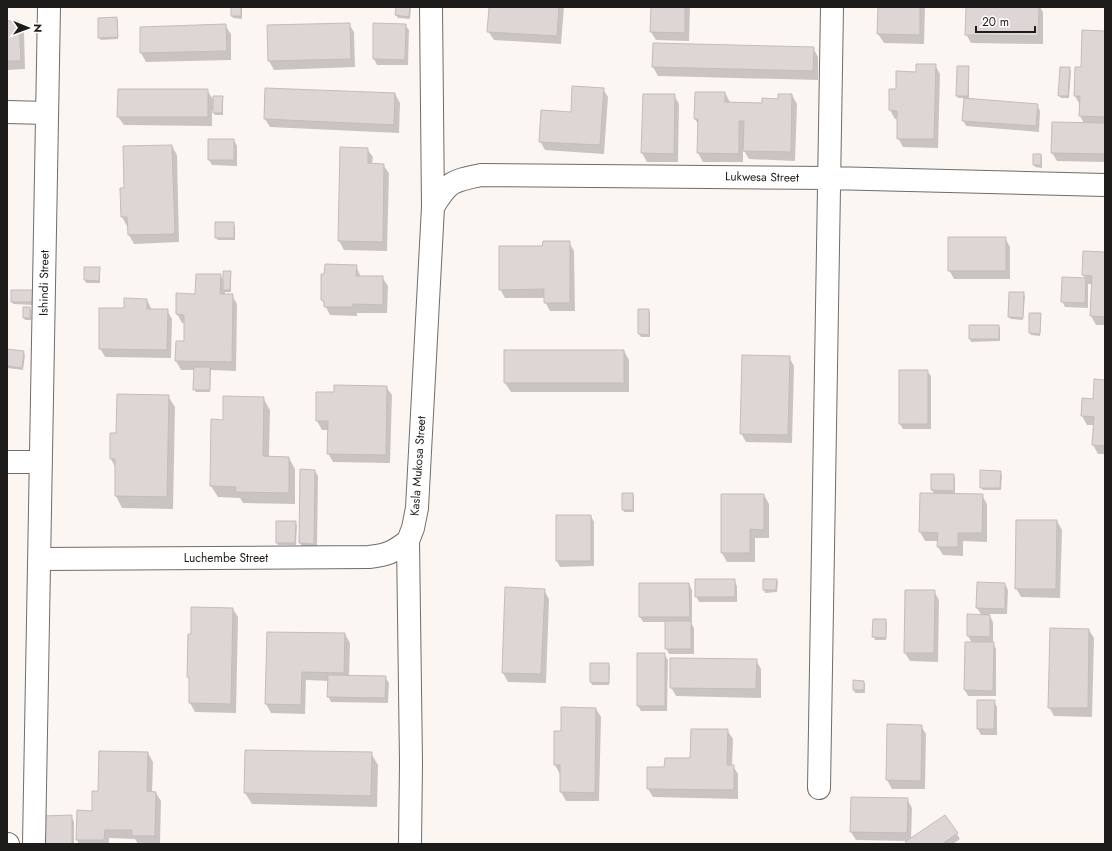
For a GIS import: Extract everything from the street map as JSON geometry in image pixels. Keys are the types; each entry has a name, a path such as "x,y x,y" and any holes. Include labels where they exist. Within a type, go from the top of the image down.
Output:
{"street":[{"name":"Ishindi Street","path":"34,844 49,7"},
{"name":"Kasla Mukosa Street","path":"410,844 411,763 408,541 413,528 417,508 433,207 431,7"},
{"path":"819,788 832,7"},
{"path":"7,112 47,114"},
{"name":"Lukwesa Street","path":"433,207 444,189 457,180 481,174 829,178 1105,185"},
{"path":"7,462 41,462"},
{"name":"Luchembe Street","path":"40,559 369,557 385,555 408,541"}],"building":[{"path":"231,7 241,7 241,16 231,16"},
{"path":"396,7 410,7 409,17 395,15"},
{"path":"489,7 559,7 557,36 487,32"},
{"path":"651,7 685,7 685,33 650,32"},
{"path":"878,7 920,7 920,35 877,34"},
{"path":"966,7 1039,7 1038,36 965,35"},
{"path":"117,17 118,37 98,38 98,18"},
{"path":"7,21 19,21 21,61 7,61"},
{"path":"350,23 351,59 268,61 267,25"},
{"path":"373,23 406,24 405,60 373,59"},
{"path":"226,24 227,51 140,53 140,27"},
{"path":"1082,30 1105,31 1105,117 1079,116 1080,96 1074,96 1075,67 1081,67"},
{"path":"653,43 814,47 813,71 652,67"},
{"path":"916,64 936,64 934,139 897,139 897,111 889,110 889,89 896,89 896,71 916,72"},
{"path":"957,66 969,66 968,96 956,96"},
{"path":"1060,67 1070,67 1068,96 1058,96"},
{"path":"572,86 604,88 600,145 539,142 541,110 571,112"},
{"path":"265,88 395,93 394,125 264,119"},
{"path":"118,89 208,89 208,117 117,117"},
{"path":"695,92 725,92 725,102 762,103 762,98 778,99 778,94 792,94 791,152 743,151 744,121 739,121 739,154 697,153 698,119 694,119"},
{"path":"643,94 675,94 674,154 641,153"},
{"path":"213,96 223,96 222,113 213,113"},
{"path":"964,98 1038,104 1036,126 962,121"},
{"path":"1052,122 1105,123 1105,154 1051,153"},
{"path":"208,139 234,139 234,160 208,160"},
{"path":"172,145 175,234 128,235 127,217 121,217 120,188 124,188 123,146"},
{"path":"340,147 368,148 368,163 384,164 383,242 338,241"},
{"path":"1033,154 1041,154 1041,165 1033,165"},
{"path":"215,222 234,222 234,238 215,238"},
{"path":"948,237 1006,237 1006,271 948,271"},
{"path":"543,241 570,241 570,303 544,303 544,289 499,290 499,246 542,246"},
{"path":"1083,251 1105,252 1105,317 1090,316 1092,276 1082,275"},
{"path":"325,264 357,265 356,276 383,276 383,305 353,304 353,307 324,307 324,301 321,300 321,274 324,274"},
{"path":"84,267 100,267 99,281 84,280"},
{"path":"223,271 231,271 230,290 223,290"},
{"path":"196,274 221,274 220,294 233,294 232,362 175,361 176,341 184,341 184,315 176,314 176,293 195,294"},
{"path":"1062,277 1086,278 1085,303 1061,302"},
{"path":"11,290 33,290 32,302 11,302"},
{"path":"1009,292 1024,292 1023,318 1008,317"},
{"path":"124,298 147,299 147,309 168,309 167,350 99,349 99,308 124,308"},
{"path":"23,307 30,307 30,318 23,318"},
{"path":"638,309 649,309 649,335 638,334"},
{"path":"1029,313 1041,313 1040,334 1029,333"},
{"path":"969,325 999,325 999,339 969,339"},
{"path":"7,349 24,351 22,368 7,366"},
{"path":"504,350 624,350 624,383 504,383"},
{"path":"742,355 790,356 788,435 740,434"},
{"path":"194,367 210,367 210,390 193,390"},
{"path":"899,370 928,370 928,424 899,424"},
{"path":"1094,379 1105,380 1105,446 1092,445 1094,417 1081,416 1082,398 1093,399"},
{"path":"334,385 387,386 386,455 327,454 328,421 316,421 316,392 334,392"},
{"path":"117,394 169,395 167,497 115,496 115,459 110,459 110,433 116,433"},
{"path":"223,396 264,397 263,456 289,457 289,493 235,492 236,487 210,486 211,419 223,420"},
{"path":"300,469 315,470 314,544 299,543"},
{"path":"980,470 1001,471 1000,488 980,488"},
{"path":"931,474 954,474 954,491 931,490"},
{"path":"622,493 633,493 633,510 622,510"},
{"path":"920,493 983,494 982,533 958,533 958,547 937,547 938,533 919,532"},
{"path":"721,494 764,494 764,530 750,529 750,553 721,553"},
{"path":"556,515 591,515 591,561 556,561"},
{"path":"1016,520 1057,520 1056,589 1015,589"},
{"path":"276,521 296,521 295,543 276,543"},
{"path":"695,579 735,579 735,597 695,597"},
{"path":"763,579 777,579 776,590 763,590"},
{"path":"977,582 1005,583 1005,609 976,608"},
{"path":"639,583 689,583 690,617 639,617"},
{"path":"505,587 545,589 541,674 502,673"},
{"path":"905,590 935,590 934,653 904,653"},
{"path":"191,607 233,608 231,704 189,703 189,677 187,677 188,634 191,634"},
{"path":"967,614 990,615 990,637 967,636"},
{"path":"873,619 886,619 886,638 872,637"},
{"path":"665,621 691,621 691,649 665,649"},
{"path":"1050,628 1089,629 1088,708 1048,708"},
{"path":"267,632 345,633 344,673 302,672 301,705 265,704"},
{"path":"965,642 994,642 993,691 964,690"},
{"path":"637,653 665,653 665,706 637,706"},
{"path":"670,658 757,659 756,689 670,688"},
{"path":"590,663 609,663 609,683 590,682"},
{"path":"328,675 386,676 385,698 327,697"},
{"path":"853,680 864,681 864,690 853,690"},
{"path":"977,700 995,700 994,729 977,729"},
{"path":"561,707 596,708 595,793 560,792 560,765 554,765 554,731 561,731"},
{"path":"887,724 922,725 921,781 886,780"},
{"path":"691,729 728,729 727,765 734,765 734,790 647,789 647,767 664,767 665,758 690,758"},
{"path":"245,750 372,752 371,796 244,793"},
{"path":"99,751 148,752 147,791 156,792 155,836 132,836 132,830 105,830 104,840 76,840 77,810 92,811 92,791 98,791"},
{"path":"851,797 908,798 907,833 850,832"},
{"path":"72,815 72,844 42,844 42,816"},
{"path":"945,815 958,833 942,844 907,844 905,842"}]}
